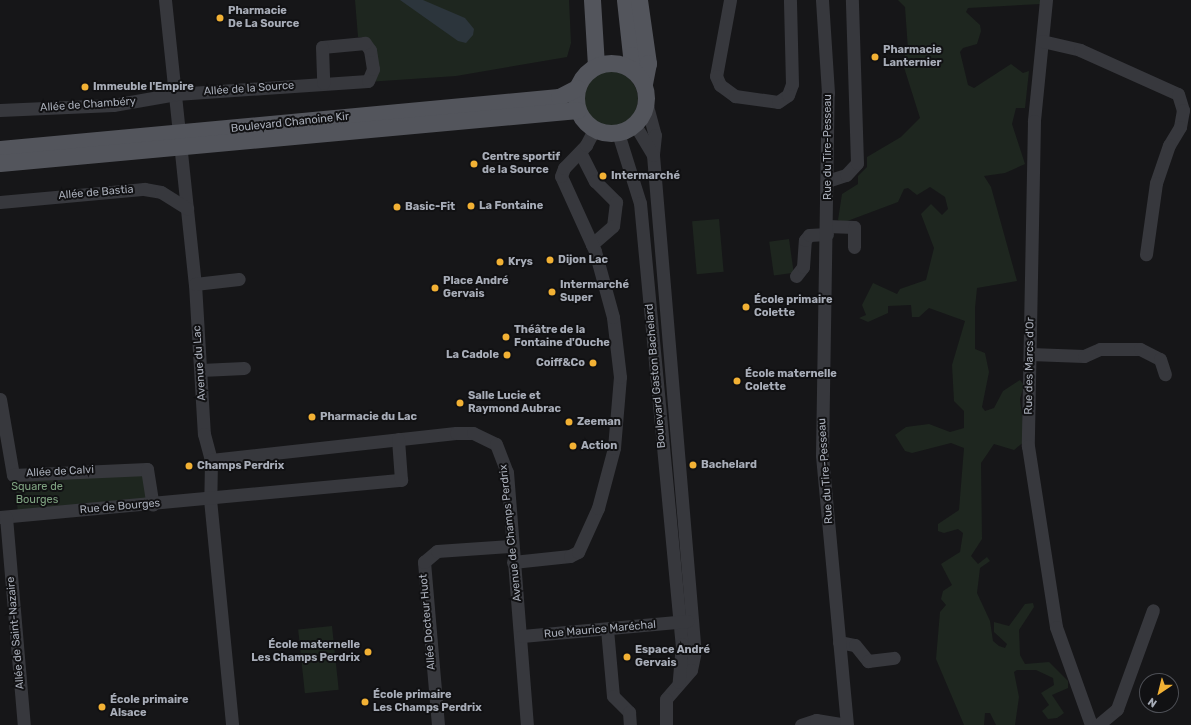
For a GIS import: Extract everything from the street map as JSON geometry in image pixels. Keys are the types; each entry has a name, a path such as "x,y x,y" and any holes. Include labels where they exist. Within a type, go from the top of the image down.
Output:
{"main road":[{"path":"592,0 596,66"},
{"path":"625,0 630,55 641,78 646,106 635,125 618,134 594,130 578,110 577,88 596,66 618,63 641,78"},
{"path":"639,0 648,63 641,78"},
{"name":"Boulevard Chanoine Kir","path":"0,163 559,97 577,88"},
{"name":"Boulevard Chanoine Kir","path":"0,149 179,141 472,117 578,110"}],"street":[{"name":"Avenue du Lac","path":"165,0 176,94 179,141 188,208 195,284 204,434 211,460 210,499 232,725"},
{"path":"730,0 716,76 720,85 735,96 778,102 788,95 792,84 790,0"},
{"name":"Rue du Tire-Pesseau","path":"822,0 828,93 827,230 822,455 847,725"},
{"path":"827,181 846,175 857,163 852,0"},
{"name":"Rue des Marcs d'Or","path":"1046,0 1034,121 1028,446 1033,493 1056,627 1091,725"},
{"path":"1042,41 1080,50 1178,94 1183,110 1180,127 1156,183 1146,254"},
{"name":"Allée de la Source","path":"176,94 368,81 373,69 370,50 365,44 322,46 322,83"},
{"name":"Allée de Chambéry","path":"0,110 113,105 176,94"},
{"name":"Boulevard Gaston Bachelard","path":"646,106 656,135 653,156 692,620 694,661 691,670 679,682 666,699 666,725"},
{"name":"Boulevard Gaston Bachelard","path":"635,125 653,156"},
{"path":"513,562 570,556 578,552 608,471 620,378 613,316 592,244 561,176 564,168 580,152 594,130"},
{"name":"Boulevard Gaston Bachelard","path":"618,134 640,203 683,663 679,682"},
{"path":"580,152 595,181 616,202 613,226 592,244"},
{"name":"Allée de Bastia","path":"0,202 144,189 161,192 188,208"},
{"path":"796,276 803,267 805,240 809,235 827,230 854,227 854,247"},
{"path":"195,284 239,279"},
{"path":"1030,354 1084,356 1100,349 1140,349 1160,359 1165,374"},
{"path":"201,370 244,368"},
{"name":"Allée de Calvi","path":"0,399 13,474 147,469 153,505"},
{"name":"Avenue de Champs Perdrix","path":"211,460 398,439 473,433 496,444 507,472 511,546 522,636 527,725"},
{"path":"210,499 401,480 398,439"},
{"name":"Rue de Bourges","path":"3,517 210,499"},
{"name":"Allée de Saint-Nazaire","path":"3,517 24,725"},
{"name":"Allée Docteur Huot","path":"438,725 424,562 437,551 511,546"},
{"path":"1098,725 1117,709 1153,610"},
{"path":"679,622 692,620"},
{"name":"Rue Maurice Maréchal","path":"522,636 679,622"},
{"path":"607,629 613,696 629,712 630,725"},
{"path":"839,642 855,645 868,661 894,658"},
{"path":"801,725 816,720 847,725"}],"green space":[{"path":"355,0 569,0 571,43 567,57 456,76 367,82 372,76 364,37 358,37"},
{"path":"898,0 1041,0 1041,4 968,8 966,12 980,25 981,31 977,44 963,48 960,52 968,85 974,88 1011,64 1023,73 1029,71 1025,108 1016,108 1012,124 1025,164 1005,173 984,176 991,187 1017,281 977,288 975,308 975,349 985,353 989,372 982,407 985,411 994,408 1003,391 1020,380 1024,385 1020,399 1025,441 1014,450 994,444 981,463 982,539 971,556 978,564 987,557 990,561 980,568 977,593 990,621 993,641 999,646 1005,648 1007,644 994,632 994,622 1009,626 1025,604 1033,603 1034,607 1019,630 1020,655 1025,664 1049,662 1068,681 1068,688 1052,695 1064,713 1057,718 1048,719 1042,711 1049,705 1041,693 1054,685 1053,678 1036,670 1017,670 1014,672 1019,697 1015,725 996,725 990,713 985,713 984,725 964,725 936,659 940,612 946,605 941,599 943,591 952,585 941,564 960,552 963,533 958,529 944,533 938,531 938,524 959,510 964,448 951,443 912,453 905,451 895,435 906,427 929,424 950,432 964,428 964,411 954,401 952,365 965,321 929,308 919,317 912,317 911,305 888,306 888,313 868,322 859,318 866,315 862,305 873,283 897,294 900,289 926,280 934,248 921,214 931,204 942,215 948,209 945,197 930,187 917,195 908,188 904,189 898,202 842,223 838,220 842,194 858,184 858,176 867,167 867,157 901,137 920,118 902,61 908,49 905,7"},
{"path":"604,71 616,71 626,75 634,83 638,93 638,105 634,115 626,123 616,127 604,127 594,123 586,115 582,105 582,93 586,83 594,75"},
{"path":"719,219 724,272 697,274 692,221"},
{"path":"789,239 794,273 774,275 769,242"},
{"name":"Square de Bourges","path":"144,473 151,503 18,515 15,478"},
{"path":"332,626 339,690 305,693 298,630"}],"shaded area":[{"path":"400,0 423,0 465,18 474,29 473,35 466,43 458,41"}],"place":[{"name":"Pharmacie De La Source","path":"220,18"},
{"name":"Pharmacie Lanternier","path":"875,57"},
{"name":"Immeuble l'Empire","path":"85,87"},
{"name":"Centre sportif de la Source","path":"474,164"},
{"name":"Intermarché","path":"603,176"},
{"name":"La Fontaine","path":"471,206"},
{"name":"Basic-Fit","path":"397,207"},
{"name":"Dijon Lac","path":"550,260"},
{"name":"Krys","path":"500,262"},
{"name":"Place André Gervais","path":"435,288"},
{"name":"Intermarché Super","path":"552,292"},
{"name":"École primaire Colette","path":"746,307"},
{"name":"Théâtre de la Fontaine d'Ouche","path":"506,337"},
{"name":"La Cadole","path":"507,355"},
{"name":"Coiff&Co","path":"593,363"},
{"name":"École maternelle Colette","path":"737,381"},
{"name":"Salle Lucie et Raymond Aubrac","path":"460,403"},
{"name":"Pharmacie du Lac","path":"312,417"},
{"name":"Zeeman","path":"569,422"},
{"name":"Action","path":"573,446"},
{"name":"Bachelard","path":"693,465"},
{"name":"Champs Perdrix","path":"189,466"},
{"name":"École maternelle Les Champs Perdrix","path":"368,652"},
{"name":"Espace André Gervais","path":"627,657"},
{"name":"École primaire Les Champs Perdrix","path":"365,702"},
{"name":"École primaire Alsace","path":"102,707"}]}
